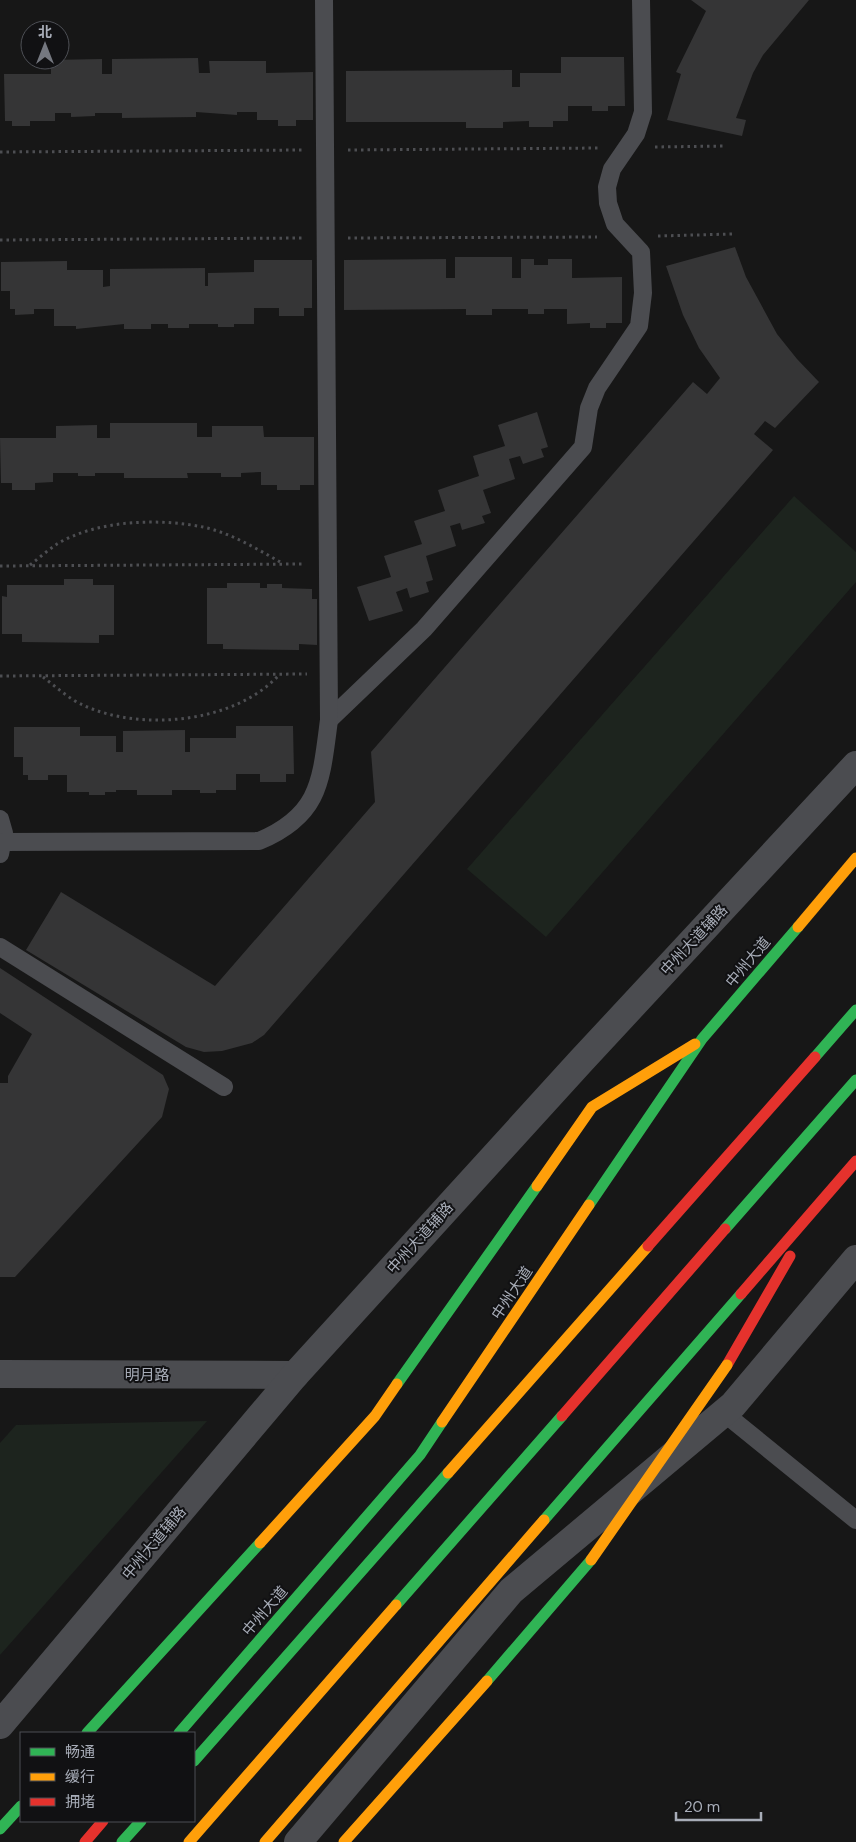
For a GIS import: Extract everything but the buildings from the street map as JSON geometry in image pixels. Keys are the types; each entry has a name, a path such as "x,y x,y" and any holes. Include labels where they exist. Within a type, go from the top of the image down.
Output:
{"main road":[{"name":"中州大道","path":"180,1732 420,1455 702,1039 856,858"},
{"path":"195,1760 856,1010"},
{"path":"88,1732 375,1416 592,1107 702,1039"},
{"path":"190,1842 856,1080"},
{"path":"265,1842 856,1161"},
{"path":"344,1842 522,1642 591,1560 727,1365 821,1202"},
{"path":"0,1829 20,1807"},
{"path":"85,1842 102,1822"},
{"path":"122,1842 140,1822"}],"street":[{"name":"中州大道辅路","path":"0,1725 295,1375 581,1061 856,765"},
{"path":"298,1842 511,1591 733,1405 856,1259"},
{"name":"明月路","path":"0,1374 295,1375"}],"lane":[{"path":"0,819 4,833 1,848 259,841 281,832 309,806 322,777 329,720 324,0"},
{"path":"329,720 424,630 583,446 589,408 597,388 639,326 644,293 641,252 615,224 608,203 607,187 612,169 636,134 643,112 641,0"},
{"path":"0,947 224,1087"},
{"path":"724,1413 856,1520"}],"path":[{"path":"625,148 725,146"},
{"path":"627,237 732,234"},
{"path":"30,566 57,544 89,530 132,524 202,527 233,537 284,564"},
{"path":"0,566 328,564"},
{"path":"0,676 328,674"},
{"path":"42,676 82,705 123,719 181,719 210,714 244,701 264,691 278,675"}],"shaded area":[{"path":"794,496 856,552 856,582 546,937 467,869"},
{"path":"207,1421 0,1655 0,1443 16,1425"}],"traffic: fast":[{"path":"589,1205 702,1039 798,927"},
{"path":"815,1057 856,1010"},
{"path":"725,1229 856,1080"},
{"path":"397,1384 537,1186"},
{"path":"544,1520 741,1294"},
{"path":"396,1605 562,1416"},
{"path":"180,1732 420,1455 442,1422"},
{"path":"195,1760 448,1473"},
{"path":"88,1732 260,1543"},
{"path":"487,1681 591,1560"},
{"path":"0,1829 20,1807"},
{"path":"122,1842 140,1822"}],"traffic: slow":[{"path":"798,927 856,858"},
{"path":"537,1186 592,1107 695,1044"},
{"path":"442,1422 589,1205"},
{"path":"448,1473 648,1246"},
{"path":"591,1560 727,1365"},
{"path":"260,1543 375,1416 397,1384"},
{"path":"265,1842 544,1520"},
{"path":"189,1842 396,1605"},
{"path":"344,1842 487,1681"}],"traffic: jam":[{"path":"648,1246 815,1057"},
{"path":"741,1294 856,1161"},
{"path":"562,1416 725,1229"},
{"path":"727,1365 790,1256"},
{"path":"85,1842 102,1822"}]}
